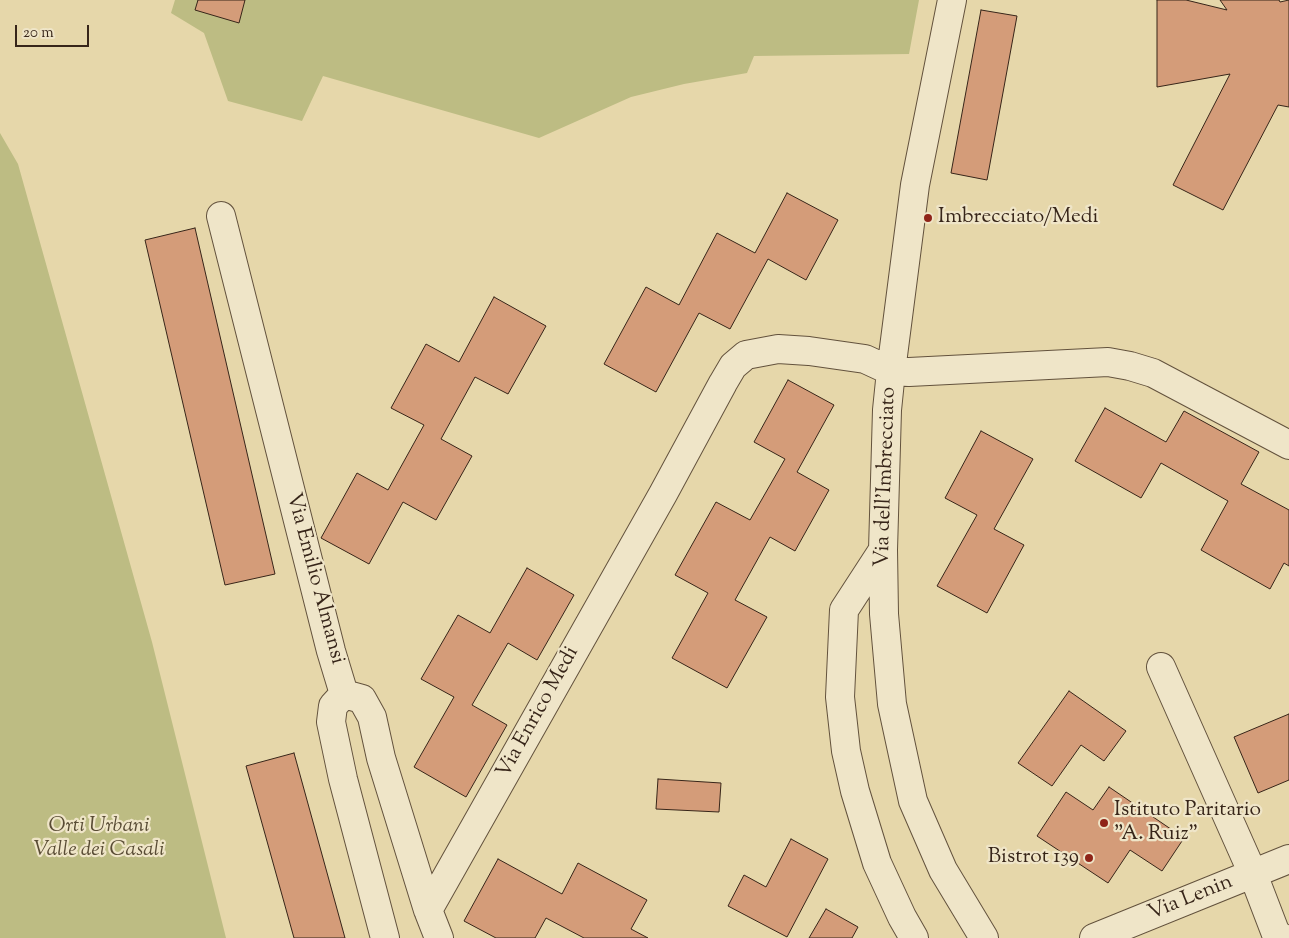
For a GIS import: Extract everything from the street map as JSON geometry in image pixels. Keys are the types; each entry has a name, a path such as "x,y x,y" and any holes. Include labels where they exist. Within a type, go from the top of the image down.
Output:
{"street":[{"name":"Via dell'Imbrecciato","path":"952,0 915,185 891,371 887,410 883,550 888,670 897,728 913,802 943,870 984,938"},
{"name":"Via Emilio Almansi","path":"221,216 331,651 344,694 332,706 331,722 343,779 386,938"},
{"name":"Via Enrico Medi","path":"434,924 733,366 739,359 754,352 778,349 865,359 891,371"},
{"path":"891,371 909,372 1074,362 1108,362 1130,366 1182,387 1289,445"},
{"path":"883,550 844,610 840,697 846,751 855,791 874,854 902,917 914,938"},
{"path":"1161,667 1253,874 1282,928"},
{"path":"344,694 362,699 372,717 381,758 434,924 461,938"},
{"name":"Via Lenin","path":"1094,938 1289,859"}],"green space":[{"path":"175,0 919,0 909,54 754,56 747,73 684,84 631,97 539,138 323,76 302,121 228,101 204,33 171,13"},
{"name":"Orti Urbani Valle dei Casali","path":"0,133 18,164 152,642 226,938 0,938"}],"building":[{"path":"198,0 245,0 239,23 195,10"},
{"path":"1157,0 1186,0 1227,10 1220,0 1279,0 1280,2 1289,0 1289,107 1278,105 1223,210 1173,185 1230,74 1157,87"},
{"path":"981,10 1017,16 987,180 951,173"},
{"path":"787,193 838,220 806,280 768,259 730,329 699,313 656,392 604,364 646,287 679,305 717,233 755,253"},
{"path":"195,228 275,574 225,585 145,240"},
{"path":"494,297 546,326 508,394 475,377 441,439 472,456 436,520 403,502 369,564 321,538 357,473 388,490 424,425 391,408 426,344 459,362"},
{"path":"788,380 834,405 797,472 829,490 795,551 770,537 735,600 767,617 727,688 672,658 708,593 675,575 716,502 750,520 785,459 754,442"},
{"path":"1105,408 1166,442 1184,411 1259,452 1241,484 1289,510 1289,566 1284,563 1270,589 1201,550 1228,501 1161,463 1141,498 1075,461"},
{"path":"981,431 1033,459 994,529 1024,545 987,613 937,586 977,515 945,498"},
{"path":"527,568 574,595 537,660 508,643 472,705 507,725 466,797 414,767 454,697 421,679 458,615 490,633"},
{"path":"1069,691 1126,731 1104,761 1081,745 1052,786 1018,763"},
{"path":"1289,714 1289,780 1258,793 1234,737"},
{"path":"294,753 345,938 294,938 246,766"},
{"path":"658,779 721,783 719,812 656,809"},
{"name":"Istituto Paritario \"A. Ruiz\"","path":"1109,787 1184,838 1162,871 1130,850 1108,883 1037,836 1066,792 1093,810"},
{"path":"791,839 828,859 787,937 728,906 744,875 766,887"},
{"path":"498,859 562,894 578,863 647,900 631,929 648,938 584,938 546,918 535,938 496,938 464,921"},
{"path":"826,909 858,927 852,938 809,938"}],"place":[{"name":"Imbrecciato/Medi","path":"928,218"},
{"name":"Istituto Paritario \"A. Ruiz\"","path":"1104,823"},
{"name":"Bistrot 139","path":"1089,858"}]}
